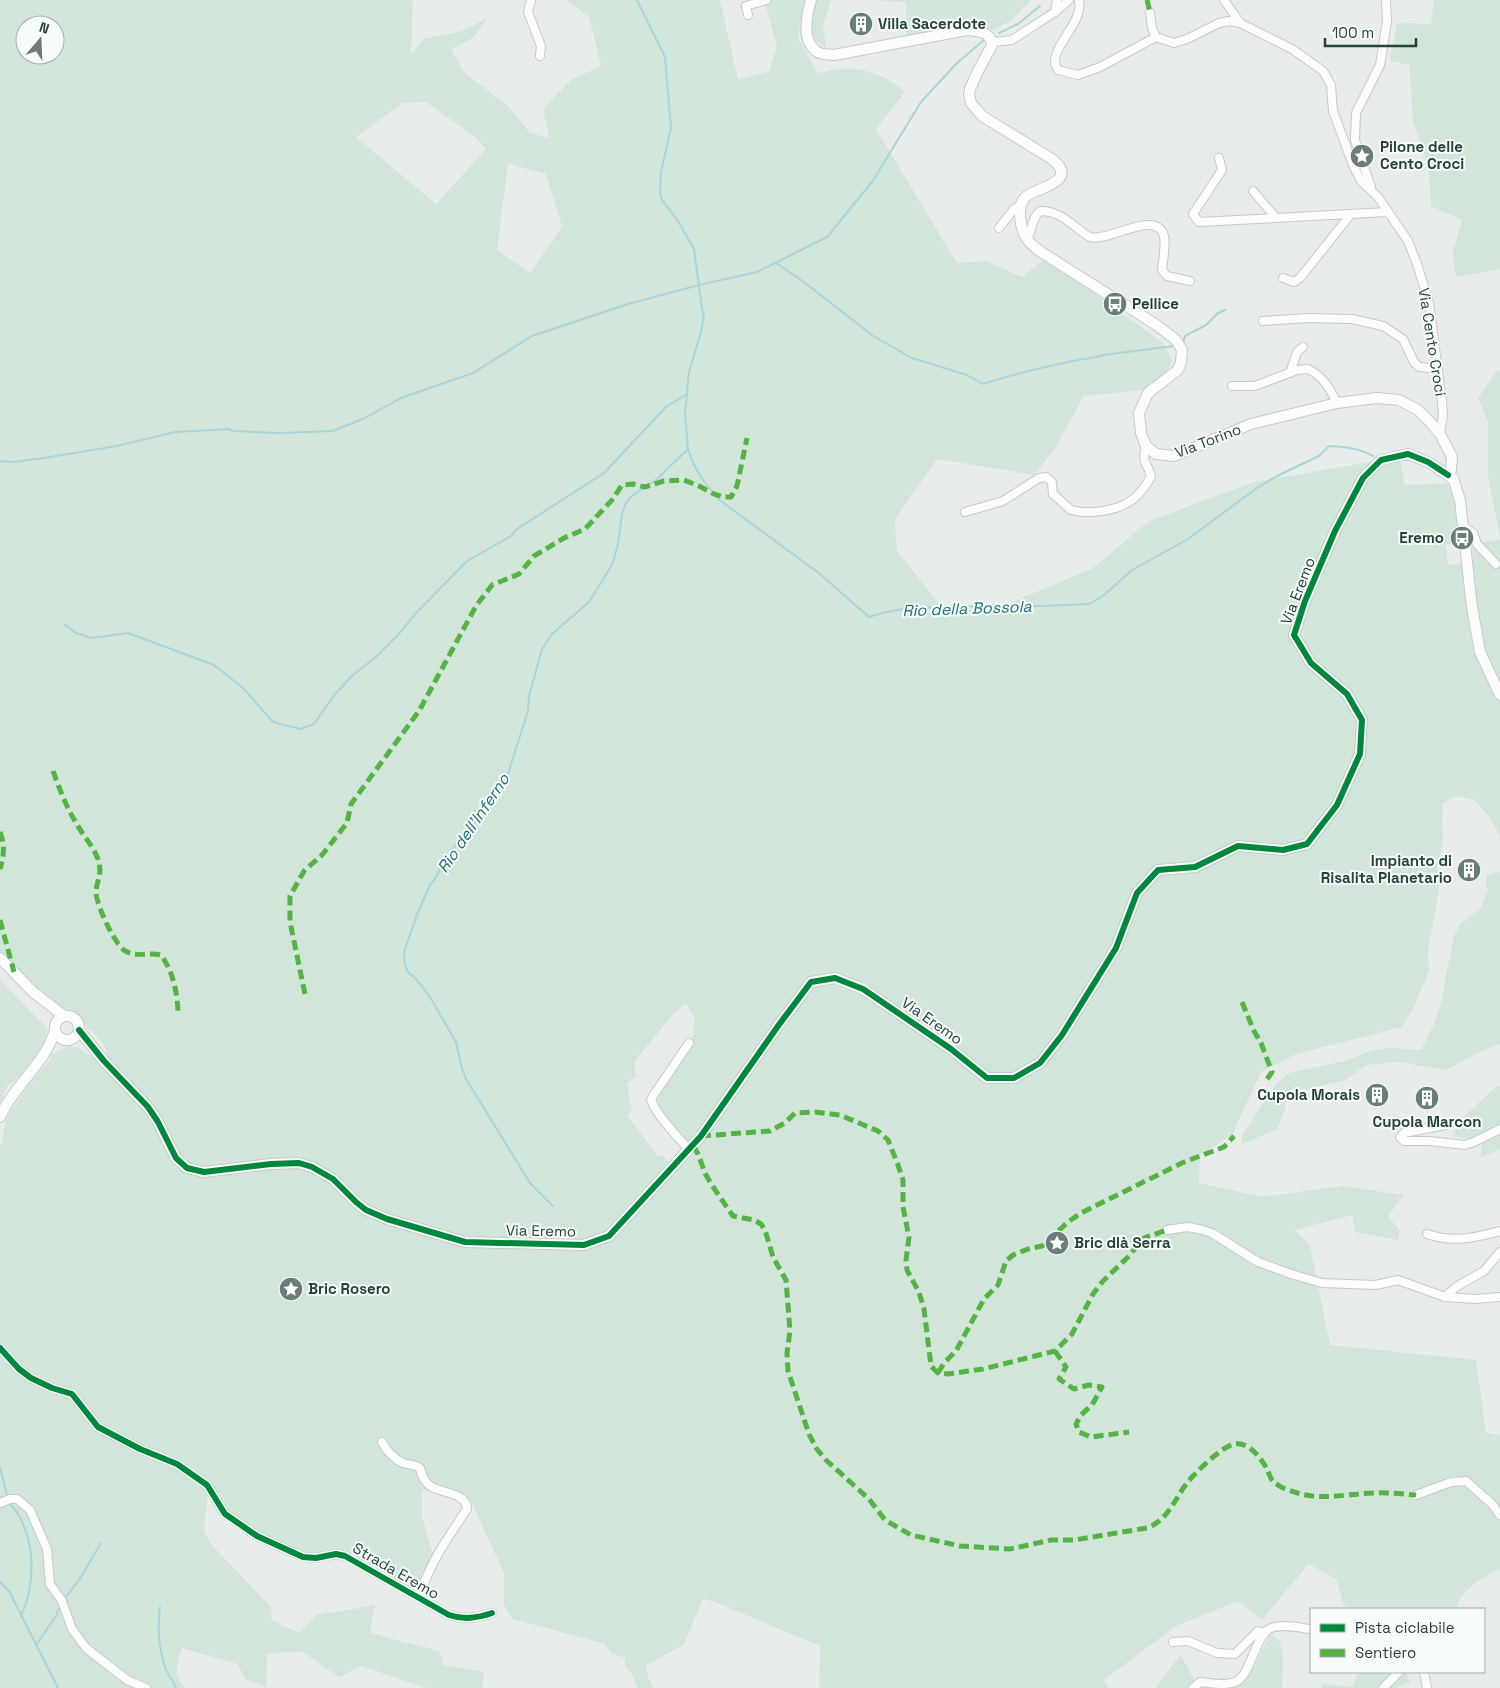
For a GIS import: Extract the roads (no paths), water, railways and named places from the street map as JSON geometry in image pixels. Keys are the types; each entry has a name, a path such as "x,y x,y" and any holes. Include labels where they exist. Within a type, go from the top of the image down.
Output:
{"street":[{"path":"531,0 528,12 540,46 540,56"},
{"path":"748,16 746,6 766,0"},
{"path":"811,0 806,33 815,51 823,54 834,55 967,30 982,32 989,36 993,42"},
{"path":"1056,12 1057,0"},
{"path":"993,42 1012,40 1056,12 1069,0"},
{"path":"1079,0 1080,5 1075,22 1055,57 1054,65 1058,70 1078,75 1100,67 1156,37 1174,43 1187,39 1219,23 1229,21 1240,23"},
{"name":"Via Cento Croci","path":"1224,0 1240,23 1292,49 1323,71 1331,85 1333,111 1353,165 1361,180 1372,189 1408,241 1426,291 1443,415 1440,434"},
{"path":"1372,189 1355,140 1356,113 1380,65 1387,21 1386,0"},
{"path":"1150,12 1152,28 1156,37"},
{"path":"993,42 970,89 971,104 982,116 1052,159 1061,170 1058,180 1027,196 1014,209 1000,228"},
{"path":"1219,158 1222,170 1193,214 1199,222 1388,212"},
{"path":"1253,191 1276,218"},
{"path":"965,512 1003,501 1038,478 1046,477 1052,482 1054,494 1071,510 1100,512 1132,500 1144,488 1151,477 1150,470 1145,465 1143,459 1146,446 1141,433 1139,413 1148,393 1178,370 1181,362 1182,350 1176,340 1158,326 1041,252 1027,239 1020,222 1020,205"},
{"path":"1027,239 1034,216 1040,211 1050,211 1065,218 1089,237 1099,238 1147,224 1155,226 1163,234 1162,270 1167,276 1190,281"},
{"path":"1283,278 1294,282 1300,278 1351,214"},
{"path":"1263,321 1308,318 1352,319 1383,326 1403,339 1414,362 1419,367 1438,369"},
{"path":"1290,373 1296,352 1303,347"},
{"path":"1232,386 1255,386 1297,370 1308,369 1314,372 1330,389 1337,403"},
{"name":"Via Torino","path":"1146,446 1156,454 1174,456 1251,424 1337,403 1377,398 1399,400 1418,410 1440,434 1452,457 1451,474 1460,500 1472,607 1480,652 1500,695"},
{"name":"Via Eremo","path":"79,1030 104,1061 148,1107 158,1122 176,1158 186,1168 204,1172 271,1164 300,1163 312,1167 333,1179 366,1210 387,1219 465,1242 584,1245 609,1236 689,1150 724,1105 778,1026 811,982 836,978 863,989 951,1049 987,1078 1014,1078 1040,1063 1062,1035 1116,948 1136,893 1158,870 1196,867 1238,846 1283,850 1307,844 1337,805 1360,754 1362,720 1347,694 1311,663 1294,635 1305,602 1335,531 1363,478 1381,460 1408,454 1451,474"},
{"path":"1464,526 1473,532 1477,544 1496,564"},
{"path":"0,958 33,992 64,1016 75,1019 79,1026 76,1037 41,1059"},
{"path":"33,992 34,997 53,1020 60,1038 69,1040"},
{"path":"0,1117 8,1101 41,1059 50,1044 58,1020 64,1016"},
{"name":"Via Eremo","path":"69,1040 88,1048 104,1061"},
{"path":"689,1043 651,1099 652,1104 689,1150"},
{"path":"1445,1126 1404,1134 1400,1137 1404,1141 1465,1144 1474,1142 1500,1129"},
{"path":"1168,1230 1187,1227 1212,1233 1258,1262 1291,1274 1322,1282 1376,1284 1398,1280 1445,1297 1475,1299 1500,1297"},
{"path":"1427,1234 1440,1239 1453,1240 1500,1232"},
{"path":"1445,1297 1456,1287 1484,1271 1500,1252"},
{"name":"Strada Eremo","path":"0,1348 19,1369 31,1378 72,1394 98,1427 140,1449 177,1464 207,1485 225,1514 258,1536 303,1557 316,1558 340,1554 449,1615 458,1618 472,1618 492,1613"},
{"path":"382,1442 387,1451 397,1460 420,1468 423,1479 431,1487 455,1495 464,1501 466,1505 466,1509 436,1556 424,1580 419,1598"},
{"path":"1416,1495 1451,1482 1466,1482 1492,1504 1500,1515"},
{"path":"0,1503 10,1499 17,1499 30,1510 47,1549 50,1584 62,1601 72,1629 86,1648 127,1680 146,1688"},
{"path":"1193,1688 1200,1682 1223,1685 1234,1683 1245,1674 1261,1638 1269,1629 1283,1626 1310,1629"},
{"path":"1173,1642 1188,1641 1217,1653 1235,1654 1258,1631 1265,1634"},
{"path":"1383,1688 1398,1673"},
{"path":"1424,1673 1427,1688"}],"waterway":[{"name":"Rio della Bossola","path":"637,0 665,57 671,128 661,172 660,194 694,249 704,314 701,332 689,372 685,413 688,450 703,480 718,499 820,574 869,617 913,607 945,608 995,605 1089,604 1103,596 1132,570 1188,539 1257,488 1319,456 1329,446 1346,447 1373,456"},
{"path":"999,33 1018,24 1040,6"},
{"path":"0,461 14,462 117,446 175,432 229,429 233,431 279,433 333,431 365,418 401,398 473,373 532,336 628,304 757,272 827,237 872,182 921,102 956,64 985,39"},
{"path":"776,263 804,282 873,336 912,358 967,375 983,384 1072,361 1174,346"},
{"path":"1183,343 1185,336 1206,325 1218,313 1225,310"},
{"path":"64,624 76,633 92,638 128,633 214,665 243,688 272,721 301,729 314,724 335,694 353,675 376,657 398,635 415,614 467,561 511,536 517,529 604,473 666,407 687,394"},
{"name":"Rio dell'Inferno","path":"553,1206 530,1183 466,1079 456,1042 430,997 408,972 405,965 404,952 430,885 448,854 486,809 506,780 528,711 529,696 542,649 552,634 589,602 612,565 626,503 632,496 657,479 687,450"},
{"path":"0,1467 7,1495"},
{"path":"10,1503 25,1528 31,1553 32,1566 29,1592 21,1616"},
{"path":"65,1598 79,1580 101,1543"},
{"path":"0,1582 9,1591 58,1688"},
{"path":"160,1607 159,1632 161,1650 165,1667 176,1688"},
{"path":"36,1645 59,1609"}],"place":[{"name":"Villa Sacerdote","path":"861,24"},
{"name":"Pilone delle Cento Croci","path":"1362,156"},
{"name":"Pellice","path":"1115,304"},
{"name":"Eremo","path":"1462,538"},
{"name":"Impianto di Risalita Planetario","path":"1469,870"},
{"name":"Cupola Morais","path":"1377,1095"},
{"name":"Cupola Marcon","path":"1427,1098"},
{"name":"Bric dlà Serra","path":"1057,1243"},
{"name":"Bric Rosero","path":"291,1289"}]}
